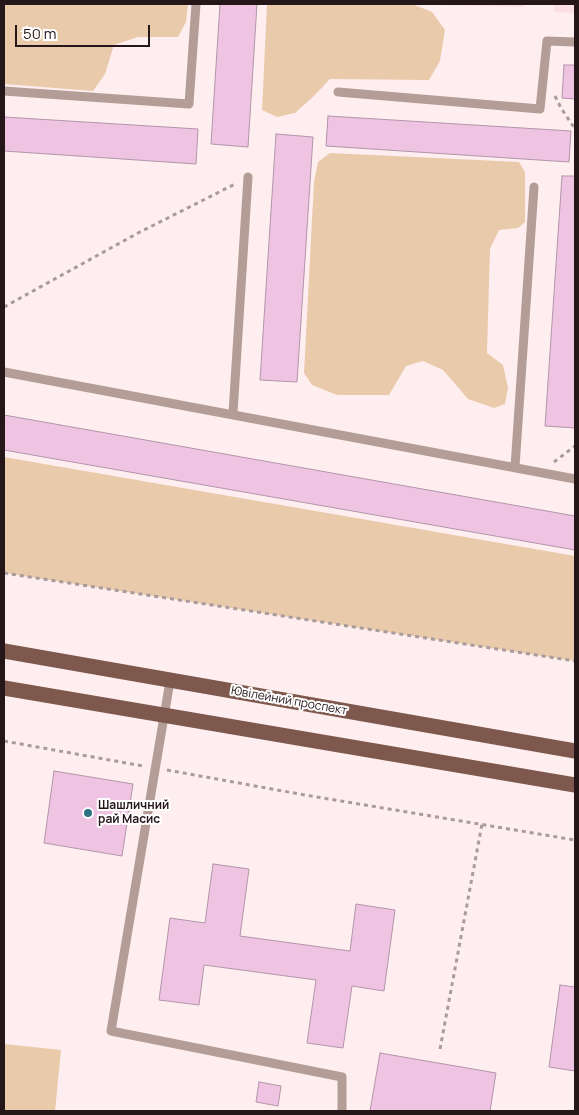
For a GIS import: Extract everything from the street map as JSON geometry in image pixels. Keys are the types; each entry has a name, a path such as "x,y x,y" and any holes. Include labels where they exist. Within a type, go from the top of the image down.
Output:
{"main road":[{"name":"Ювілейний проспект","path":"4,651 575,751"},
{"path":"4,688 575,785"}],"lane":[{"path":"4,91 189,104 196,4"},
{"path":"338,92 540,109 547,41 575,42"},
{"path":"233,413 248,177"},
{"path":"515,467 534,187"},
{"path":"4,372 575,478"},
{"path":"170,680 111,1031 342,1077 342,1111"}],"path":[{"path":"544,73 561,108 575,129"},
{"path":"4,307 138,233 248,177"},
{"path":"542,472 575,446"},
{"path":"4,573 575,661"},
{"path":"4,741 306,795 575,840"},
{"path":"440,1049 482,824"}],"shaded area":[{"path":"4,4 188,4 186,22 178,37 138,37 114,45 105,74 93,91 4,84"},
{"path":"267,4 412,4 432,12 445,30 440,61 429,80 330,79 295,113 277,117 262,110"},
{"path":"524,4 524,7 435,5"},
{"path":"554,4 575,4 575,13 554,12"},
{"path":"330,153 519,162 525,172 525,222 518,228 499,230 490,249 487,353 503,365 508,388 505,404 494,408 468,399 443,370 423,361 406,366 389,395 337,395 312,385 304,373 314,182 318,162"},
{"path":"4,457 575,556 575,661 4,573"},
{"path":"4,1044 61,1050 55,1111 4,1111"}],"building":[{"path":"220,4 257,4 248,147 211,144"},
{"path":"564,65 575,65 575,99 562,98"},
{"path":"328,116 571,131 569,162 326,146"},
{"path":"4,117 198,129 196,164 4,151"},
{"path":"276,134 313,137 297,382 260,380"},
{"path":"562,176 575,176 575,428 545,426"},
{"path":"4,415 575,516 575,550 4,450"},
{"name":"Шашличний рай Масис","path":"54,771 133,784 122,856 44,843"},
{"path":"213,864 249,869 240,936 350,951 356,904 395,910 384,991 352,986 343,1048 307,1043 316,980 204,965 199,1005 159,1000 170,918 205,923"},
{"path":"560,985 575,987 575,1071 549,1067"},
{"path":"380,1053 496,1073 490,1111 370,1111"},
{"path":"259,1082 281,1086 278,1106 256,1102"}],"place":[{"name":"Шашличний рай Масис","path":"88,813"}]}
